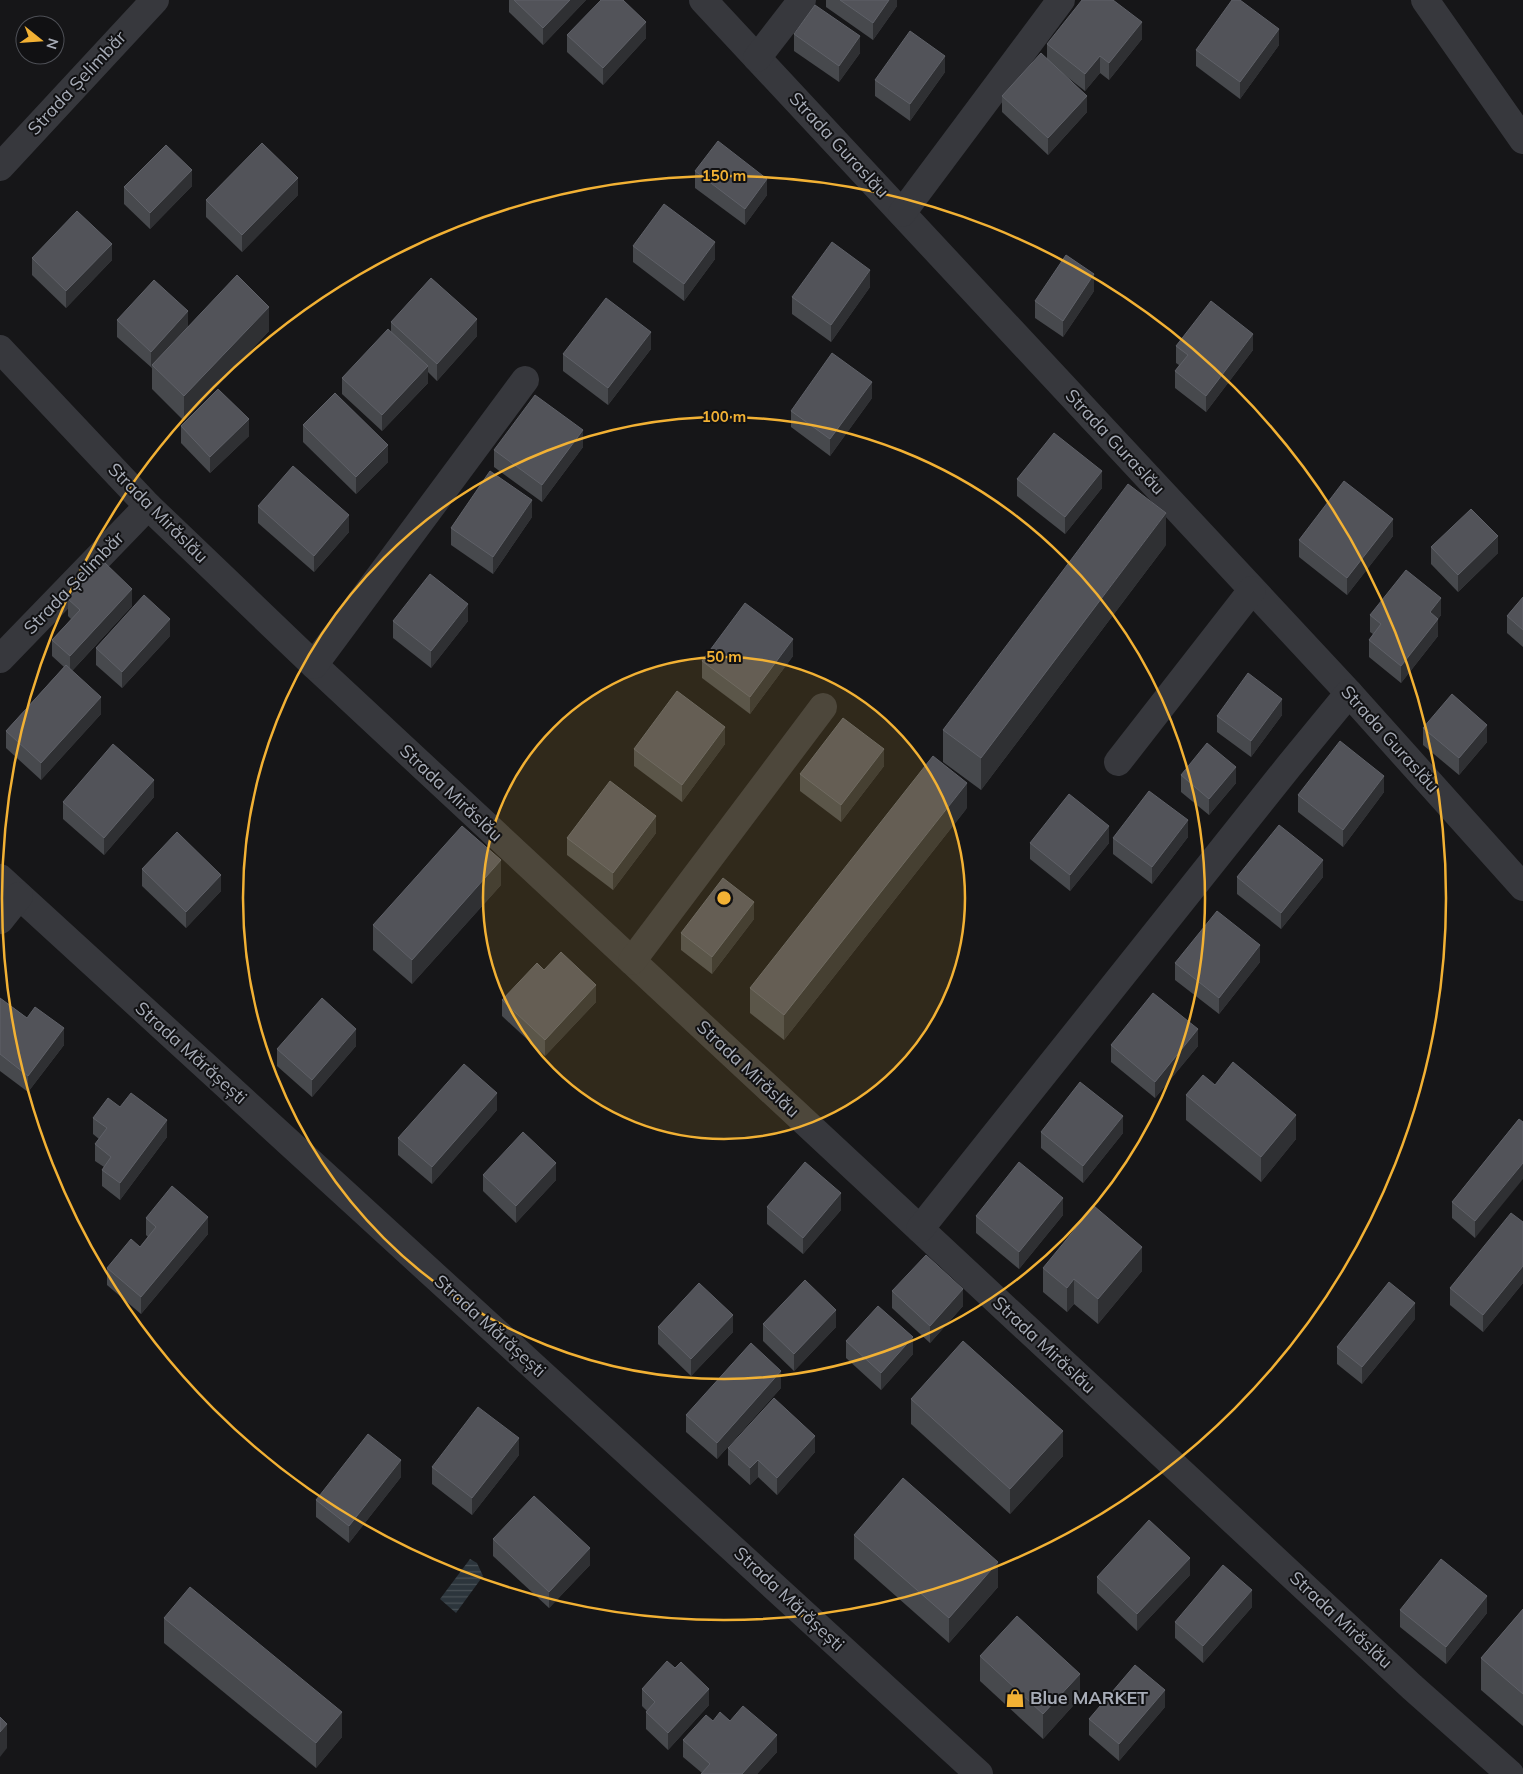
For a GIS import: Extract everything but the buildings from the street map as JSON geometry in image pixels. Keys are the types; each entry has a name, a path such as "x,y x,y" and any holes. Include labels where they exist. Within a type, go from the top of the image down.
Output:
{"street":[{"name":"Strada Șelimbăr","path":"0,167 155,0"},
{"name":"Strada Guraslău","path":"703,0 1349,693 1523,887"},
{"path":"757,58 802,0"},
{"path":"902,213 1061,0"},
{"path":"1425,0 1523,140"},
{"name":"Strada Mirăslău","path":"0,348 148,506 314,665 1412,1687 1510,1774"},
{"path":"314,665 525,380"},
{"name":"Strada Șelimbăr","path":"0,659 148,506"},
{"path":"1118,762 1252,590"},
{"path":"920,1229 1288,766 1349,693"},
{"path":"632,961 823,707"},
{"path":"0,920 10,887"},
{"name":"Strada Mărășești","path":"10,887 979,1774"}],"shaded area":[{"path":"470,1559 477,1563 483,1576 456,1613 440,1599"}],"place":[{"name":"Blue MARKET","path":"1015,1698"}]}
